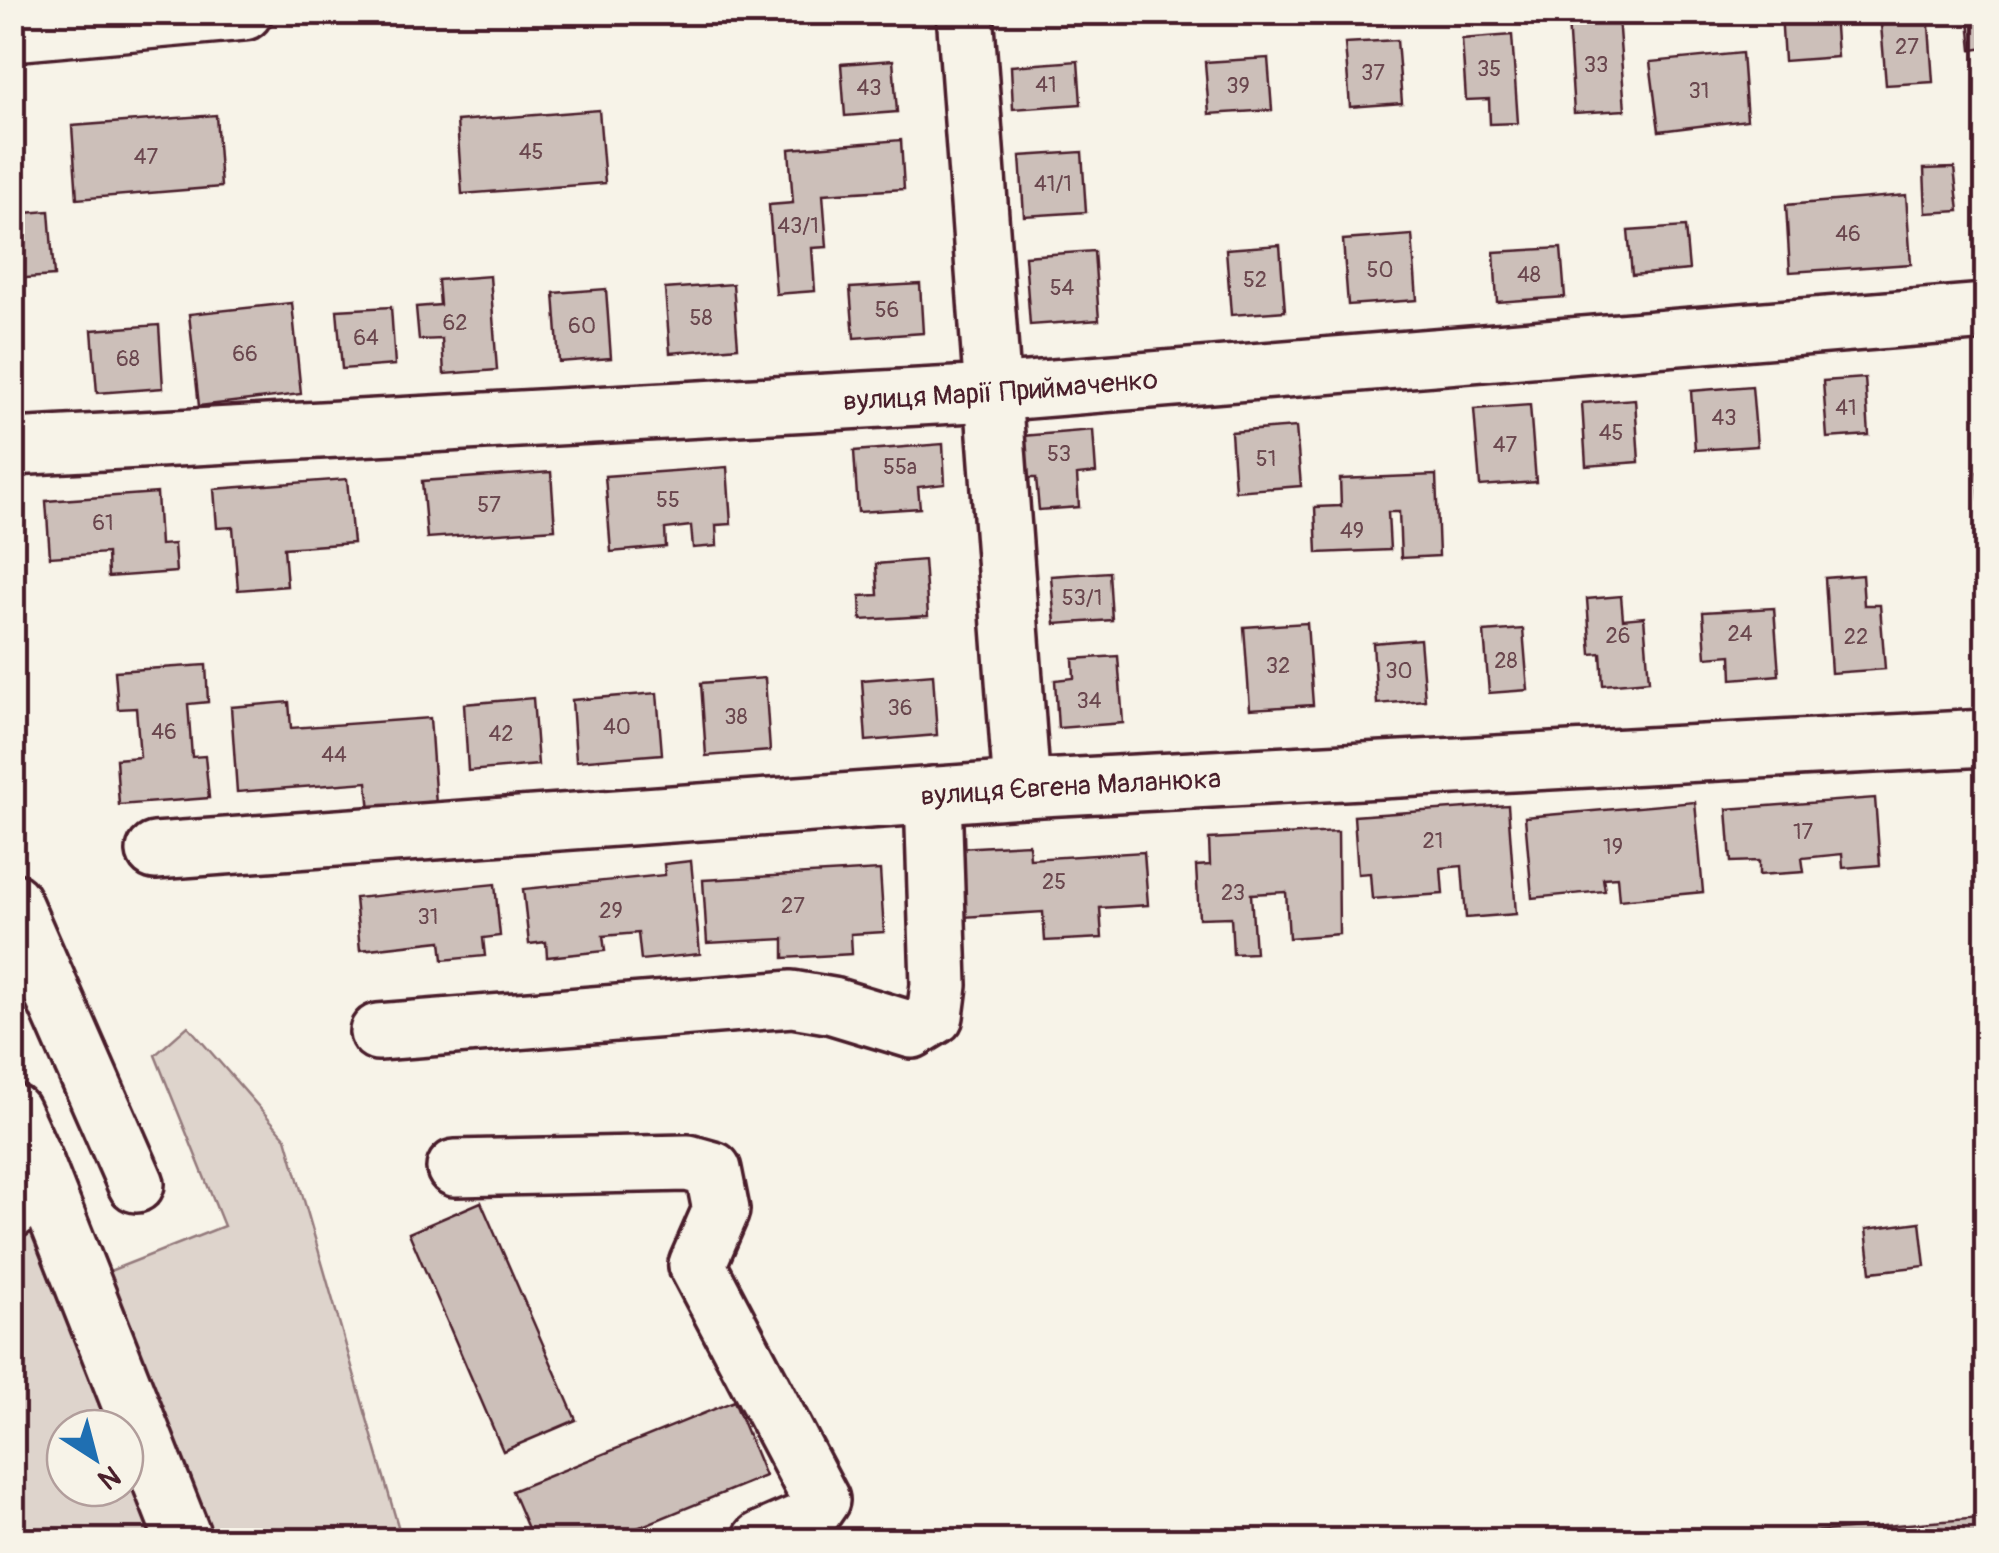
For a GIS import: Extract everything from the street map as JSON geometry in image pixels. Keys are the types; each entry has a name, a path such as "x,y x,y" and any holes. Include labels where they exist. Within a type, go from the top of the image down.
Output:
{"street":[{"path":"12,32 244,12"},
{"path":"964,12 1022,789"},
{"name":"вулиця Марії Приймаченко","path":"12,447 990,393 1986,312"},
{"name":"вулиця Євгена Маланюка","path":"156,851 1022,789 1986,738"},
{"path":"378,1032 792,999 833,1006 912,1030 934,1016 939,984 933,796"},
{"path":"17,928 136,1184"},
{"path":"12,1210 36,1132"},
{"path":"36,1132 184,1540"},
{"path":"456,1168 688,1162 713,1170 721,1210 697,1265 821,1500 807,1520 760,1540"}],"shaded area":[{"path":"188,1026 286,1138 402,1540 202,1540 97,1276 224,1226 155,1055"},
{"path":"12,1172 122,1408 45,1408 45,1508 145,1508 145,1457 184,1540 13,1540"}],"building":[{"path":"1781,12 1834,12 1837,57 1784,61"},
{"path":"1880,12 1928,12 1933,82 1886,85"},
{"path":"1618,16 1625,110 1574,113 1568,20"},
{"path":"1986,19 1986,48 1972,50 1969,20"},
{"path":"1512,35 1518,123 1490,124 1489,99 1466,100 1462,39"},
{"path":"1397,40 1402,103 1350,107 1345,43"},
{"path":"1742,53 1747,120 1659,131 1650,62"},
{"path":"1268,58 1272,110 1209,114 1205,62"},
{"path":"893,60 897,112 845,116 841,64"},
{"path":"1078,61 1081,104 1013,109 1011,66"},
{"path":"599,110 605,183 462,194 457,121"},
{"path":"216,115 221,187 77,199 72,126"},
{"path":"901,140 904,189 823,194 827,247 812,248 815,291 776,294 769,205 793,203 789,149"},
{"path":"1082,152 1086,212 1024,216 1020,156"},
{"path":"1954,168 1959,211 1926,213 1924,169"},
{"path":"1906,195 1911,264 1790,272 1786,205"},
{"path":"49,211 54,276 12,279 12,214"},
{"path":"1685,227 1689,270 1632,275 1628,231"},
{"path":"1412,235 1417,300 1348,305 1343,240"},
{"path":"1280,245 1285,311 1231,315 1226,249"},
{"path":"1561,248 1565,297 1497,302 1494,252"},
{"path":"1094,251 1099,320 1030,325 1025,256"},
{"path":"490,276 497,370 444,374 442,339 419,340 416,307 440,305 438,280"},
{"path":"733,284 738,347 670,353 665,289"},
{"path":"920,284 923,333 854,338 850,288"},
{"path":"606,289 611,358 559,362 554,293"},
{"path":"292,303 301,394 199,406 189,314"},
{"path":"391,307 395,365 342,369 337,310"},
{"path":"159,325 163,388 97,393 92,330"},
{"path":"1865,378 1869,435 1827,438 1823,381"},
{"path":"1752,386 1757,446 1695,450 1691,391"},
{"path":"1635,399 1639,462 1586,466 1582,403"},
{"path":"1530,405 1536,482 1480,486 1474,409"},
{"path":"1296,427 1301,486 1235,491 1231,432"},
{"path":"1093,430 1096,473 1077,475 1079,507 1039,510 1036,478 1026,478 1022,436"},
{"path":"943,444 945,484 918,487 920,508 858,512 854,451"},
{"path":"727,467 731,524 716,525 717,546 693,548 691,526 665,529 666,547 611,552 605,476"},
{"path":"1986,471 1986,539 1983,540 1978,472"},
{"path":"551,472 555,529 427,538 422,481"},
{"path":"1436,475 1439,556 1401,558 1399,512 1388,512 1390,550 1317,553 1315,507 1341,506 1340,479"},
{"path":"347,479 353,543 284,548 287,586 238,590 233,527 217,528 214,489"},
{"path":"157,493 160,545 174,544 176,572 108,577 107,553 50,557 46,501"},
{"path":"924,560 928,616 861,620 860,596 878,595 876,564"},
{"path":"1109,572 1112,620 1055,624 1051,576"},
{"path":"1862,575 1864,605 1880,605 1885,669 1831,673 1825,578"},
{"path":"1621,596 1623,619 1644,617 1649,681 1603,685 1601,653 1591,654 1587,599"},
{"path":"1774,608 1779,675 1732,679 1731,655 1706,657 1703,612"},
{"path":"1307,623 1313,705 1250,709 1244,627"},
{"path":"1523,629 1528,690 1489,693 1484,632"},
{"path":"1420,639 1425,700 1377,704 1373,643"},
{"path":"1118,656 1123,723 1058,728 1055,680 1074,678 1073,659"},
{"path":"206,665 208,702 188,704 192,757 205,756 209,798 119,805 116,759 140,757 136,708 118,709 115,671"},
{"path":"933,674 937,735 866,741 862,680"},
{"path":"765,678 770,751 706,756 701,683"},
{"path":"657,693 662,754 576,761 572,700"},
{"path":"533,698 538,765 468,771 464,704"},
{"path":"289,702 291,728 430,718 436,805 370,811 367,782 237,792 231,707"},
{"path":"1875,798 1880,865 1843,868 1842,854 1802,858 1804,872 1759,875 1759,861 1731,862 1727,809"},
{"path":"1695,802 1703,892 1619,900 1617,877 1603,878 1605,891 1532,898 1525,817"},
{"path":"1508,805 1516,914 1466,918 1462,866 1441,868 1443,894 1372,899 1370,873 1358,874 1354,816"},
{"path":"1338,832 1339,934 1289,938 1286,892 1251,894 1255,953 1233,954 1231,917 1199,918 1196,866 1210,865 1209,839"},
{"path":"1029,844 1030,859 1144,852 1148,905 1100,908 1102,938 1045,941 1043,912 963,917 959,848"},
{"path":"691,861 700,954 641,960 638,933 603,936 605,951 547,957 546,942 529,944 523,889 665,875 664,864"},
{"path":"880,870 884,932 851,934 852,954 784,958 784,939 707,943 703,880"},
{"path":"495,884 500,936 483,938 485,956 443,960 441,941 360,950 355,898"},
{"path":"481,1202 576,1420 503,1451 409,1233"},
{"path":"1920,1222 1925,1266 1871,1272 1866,1229"},
{"path":"734,1401 765,1476 608,1540 533,1540 512,1491"},
{"path":"1980,1518 1981,1540 1775,1540 1775,1535"}]}
